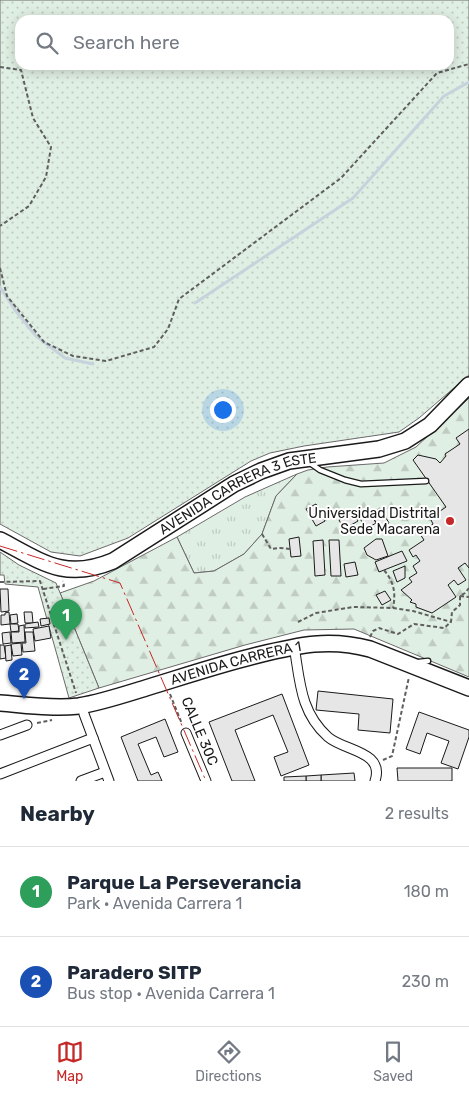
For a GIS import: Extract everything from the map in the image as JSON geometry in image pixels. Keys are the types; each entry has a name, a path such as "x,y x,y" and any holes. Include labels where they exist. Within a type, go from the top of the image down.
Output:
{"main road":[{"name":"AVENIDA CARRERA 3 ESTE","path":"0,540 32,557 61,569 85,570 98,567 113,561 234,484 275,465 304,459 379,449 405,441 430,425 469,385"},
{"name":"AVENIDA CARRERA 1","path":"0,703 49,707 80,706 236,661 294,646 326,642 370,648 407,670 469,688"}],"street":[{"path":"294,646 302,695 307,711 329,739 368,756 375,764 377,776 375,781"},
{"path":"81,781 107,776 84,714"},
{"path":"0,736 27,725"},
{"name":"CALLE 30C","path":"186,733 206,781"},
{"path":"0,774 93,738"}],"lane":[{"path":"304,459 320,470 361,484 426,481"},
{"path":"407,670 428,661"}],"path":[{"path":"454,68 469,64"},
{"path":"0,67 15,69"},
{"path":"0,226 28,206 46,177 51,146 33,118 21,70"},
{"path":"0,268 7,296 44,342 51,346 73,356 106,361 154,347 168,329 179,300 341,178 437,73 448,70"},
{"path":"262,534 271,549 290,549"},
{"path":"43,589 64,586 61,569"},
{"path":"384,570 392,583 395,596 393,608"},
{"path":"0,582 40,581 79,700"},
{"path":"460,596 469,588"},
{"path":"460,596 469,597"},
{"path":"370,636 373,631 379,628 398,634 414,624 444,628 451,622 452,612 460,605 460,596"},
{"path":"298,622 316,613 353,607 393,608 413,611 451,622"},
{"path":"375,764 392,756 407,670"},
{"name":"CALLE 30C","path":"168,692 186,733"}],"green space":[{"path":"0,0 469,0 469,375 419,418 399,432 270,453 251,461 128,538 80,556 51,552 0,524"},
{"path":"469,398 469,677 354,629 304,630 245,645 99,688 60,593 94,581 177,537 194,573 214,571 244,554 262,534 276,496 297,474 327,467 384,463 416,447"},
{"path":"297,474 276,496 262,534 244,554 214,571 194,573 177,537 245,497"},
{"path":"0,552 19,565 56,583 99,688 69,698 38,587 5,584 4,575 0,575"}],"building":[{"name":"Universidad Distrital Sede Macarena","path":"469,429 469,568 465,563 458,568 466,580 458,585 454,580 448,585 456,597 432,613 416,607 416,604 410,602 412,600 401,590 412,582 409,578 417,573 413,566 420,561 416,555 413,557 409,550 424,540 420,534 433,524 430,518 446,507 413,460 418,455 436,459 440,463 446,456 445,454 460,444 456,438"},
{"path":"316,504 325,521 316,526 306,509"},
{"path":"380,508 389,523 380,529 371,514"},
{"path":"368,509 376,523 366,529 358,515"},
{"path":"353,512 358,521 344,529 339,520"},
{"path":"299,537 301,556 291,557 289,539"},
{"path":"376,539 382,539 388,556 376,560 367,555 364,548"},
{"path":"323,540 325,575 315,576 313,541"},
{"path":"329,540 339,540 341,576 331,576"},
{"path":"402,551 407,561 379,572 375,562"},
{"path":"355,562 358,575 346,577 344,564"},
{"path":"405,566 405,578 397,582 393,571"},
{"path":"0,589 8,589 9,611 1,612"},
{"path":"385,591 391,600 382,605 376,595"},
{"path":"9,612 10,624 1,625 1,615"},
{"path":"24,612 32,612 33,623 25,623"},
{"path":"17,614 18,623 11,624 10,615"},
{"path":"49,618 50,624 41,626 40,619"},
{"path":"38,622 39,627 25,628 25,624"},
{"path":"10,624 18,624 19,631 11,632"},
{"path":"24,625 25,642 12,643 11,632 19,632 19,626"},
{"path":"49,626 51,638 35,641 33,629"},
{"path":"10,632 11,643 3,644 2,633"},
{"path":"25,632 33,632 35,651 23,652 22,643 26,643"},
{"path":"21,643 22,655 13,656 11,644"},
{"path":"0,645 4,645 6,658 0,659"},
{"path":"11,645 12,660 6,661 5,646"},
{"path":"318,691 393,699 390,733 358,730 359,714 316,710"},
{"path":"282,694 309,765 281,776 274,757 288,752 273,715 235,730 255,781 232,781 209,722"},
{"path":"419,712 469,730 469,737 458,769 441,763 449,741 427,733 420,754 406,749"},
{"path":"165,719 178,752 164,757 156,737 138,744 151,775 158,772 162,781 138,781 121,737"},
{"path":"397,768 452,768 452,781 398,781"},
{"path":"354,773 355,781 321,781 321,775"},
{"path":"321,775 321,781 306,781 306,776"},
{"path":"306,776 306,781 284,781 284,777"}],"waterway":[{"path":"195,303 353,198 444,96 469,82"},
{"path":"0,287 15,310 36,336 65,358 93,364"}],"power":[{"path":"0,546 120,583 206,781"}],"place":[{"name":"Universidad Distrital Sede Macarena","path":"450,521"},
{"name":"Parque La Perseverancia","path":"66,640"},
{"name":"Paradero SITP","path":"24,699"}]}
